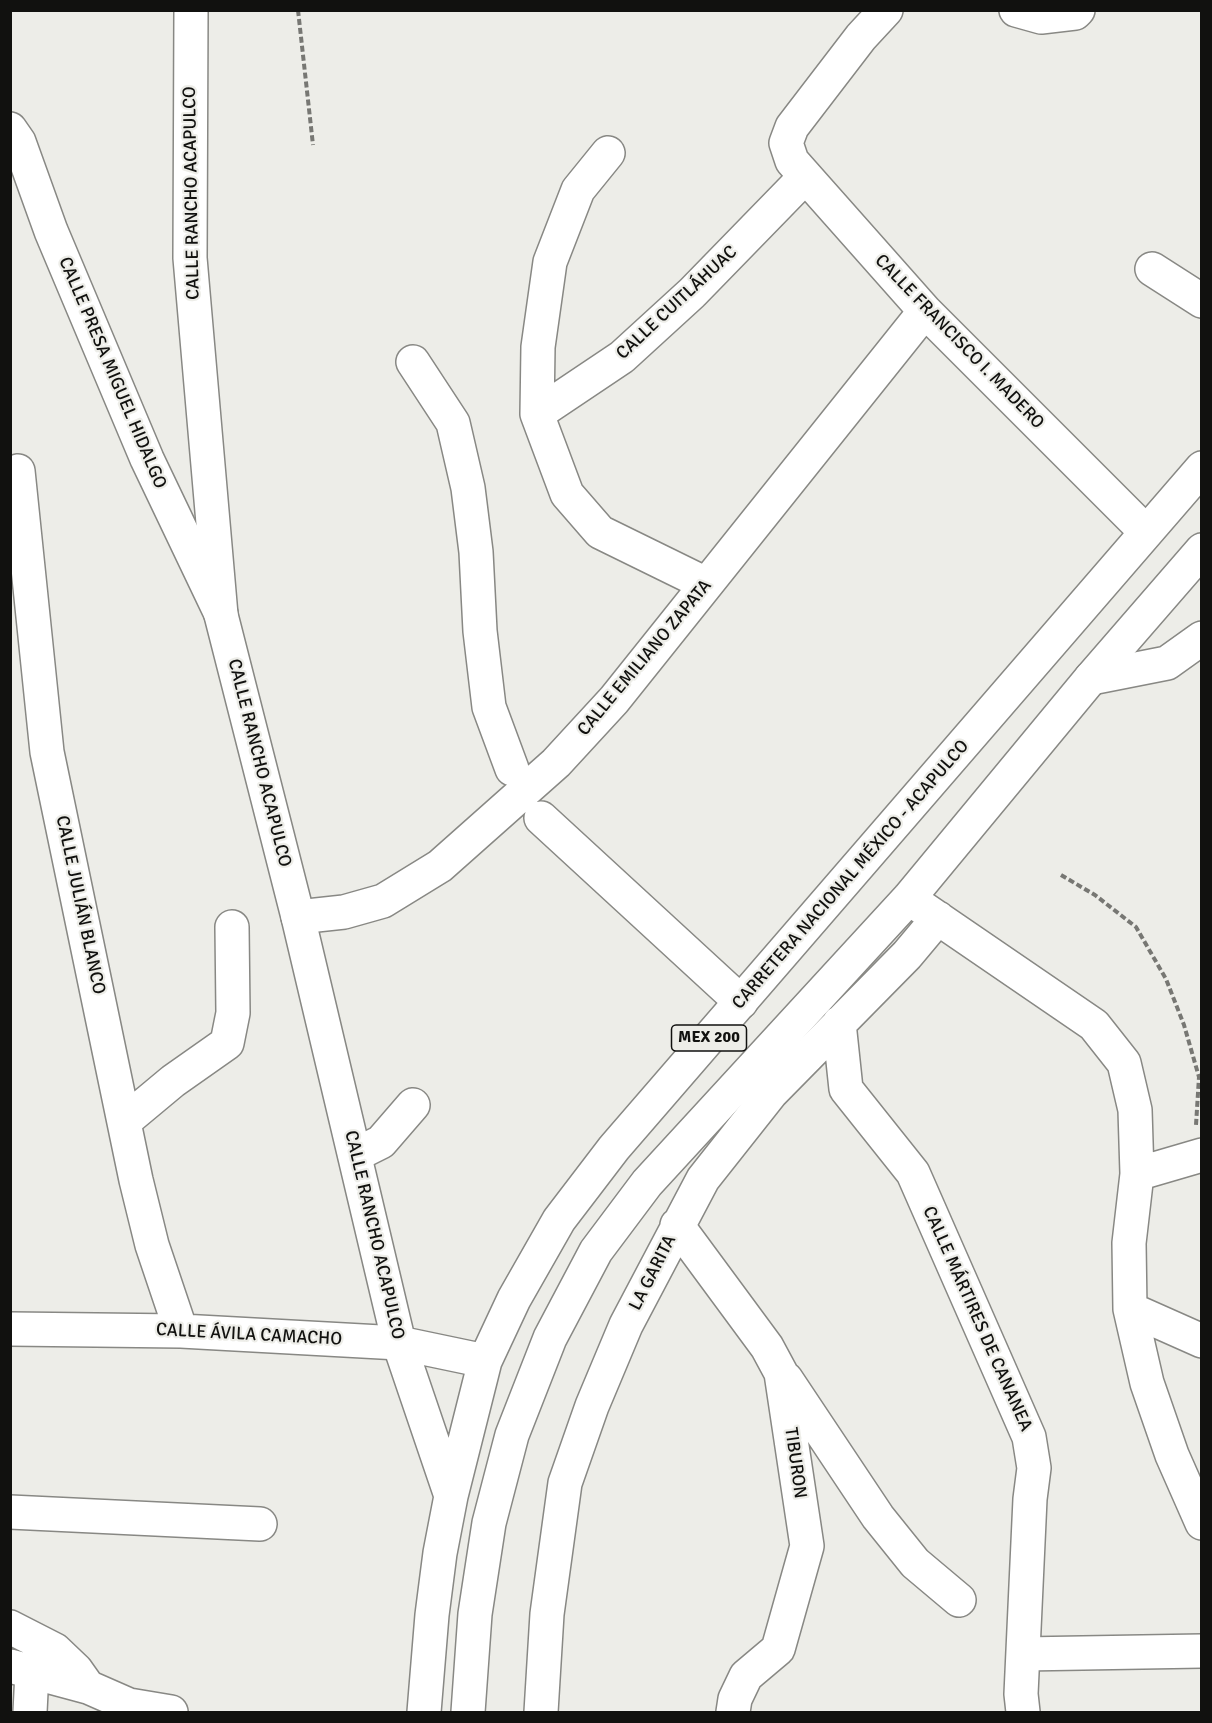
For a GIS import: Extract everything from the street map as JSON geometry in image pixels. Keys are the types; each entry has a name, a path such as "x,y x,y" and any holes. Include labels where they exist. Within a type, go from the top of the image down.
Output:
{"street":[{"name":"CALLE RANCHO ACAPULCO","path":"191,10 190,258 221,615 298,917 399,1343 451,1496"},
{"name":"CALLE FRANCISCO I. MADERO","path":"886,10 861,37 792,127 786,143 792,161 804,178 925,311 1145,531"},
{"path":"1029,14 1078,10"},
{"name":"CALLE PRESA MIGUEL HIDALGO","path":"10,129 19,142 51,231 147,459 221,615"},
{"path":"608,153 578,190 550,262 538,347 537,414 567,494 600,532 706,584"},
{"name":"CALLE CUITLÁHUAC","path":"537,414 622,357 692,292 804,178"},
{"path":"1152,269 1202,301"},
{"name":"CALLE EMILIANO ZAPATA","path":"298,917 344,912 383,901 441,866 556,763 614,700 925,311"},
{"path":"414,362 453,423 468,488 476,552 480,631 489,707 512,769"},
{"name":"CARRETERA NACIONAL MÉXICO - ACAPULCO","path":"424,1713 432,1615 451,1496 485,1361 514,1299 559,1220 614,1148 1145,531 1202,468"},
{"name":"CALLE JULIÁN BLANCO","path":"18,471 47,752 152,1245 181,1331"},
{"name":"MEX 200","path":"468,1713 475,1614 489,1523 512,1435 550,1338 596,1251 647,1183 909,898 1091,678 1202,550"},
{"path":"1091,678 1167,663 1202,638"},
{"path":"541,818 741,1002"},
{"path":"909,898 1094,1025 1124,1064 1135,1110 1137,1174 1129,1243 1130,1309 1147,1383 1172,1455 1202,1523"},
{"name":"LA GARITA","path":"541,1713 547,1614 565,1483 592,1406 626,1325 703,1179 771,1093 907,955 938,918"},
{"path":"125,1121 173,1081 226,1043 233,1013 232,927"},
{"name":"CALLE MÁRTIRES DE CANANEA","path":"839,1023 846,1089 913,1173 1029,1437 1034,1468 1030,1499 1023,1654 1023,1713"},
{"path":"355,1155 381,1142 413,1105"},
{"path":"1137,1174 1198,1157"},
{"name":"TIBURON","path":"677,1225 767,1347 782,1373 807,1546 778,1648 746,1677 735,1699 732,1713"},
{"path":"1130,1309 1202,1341"},
{"name":"CALLE ÁVILA CAMACHO","path":"10,1329 181,1331 399,1343 485,1361"},
{"path":"782,1373 878,1517 915,1563 959,1599"},
{"path":"10,1512 260,1524"},
{"path":"10,1628 55,1650 76,1670 88,1688"},
{"path":"1023,1654 1202,1651"},
{"path":"30,1713 21,1669 88,1688 129,1705 171,1713"}],"path":[{"path":"297,10 313,145"},
{"path":"1061,875 1095,895 1136,927 1166,978 1184,1025 1199,1077 1198,1157"}]}
